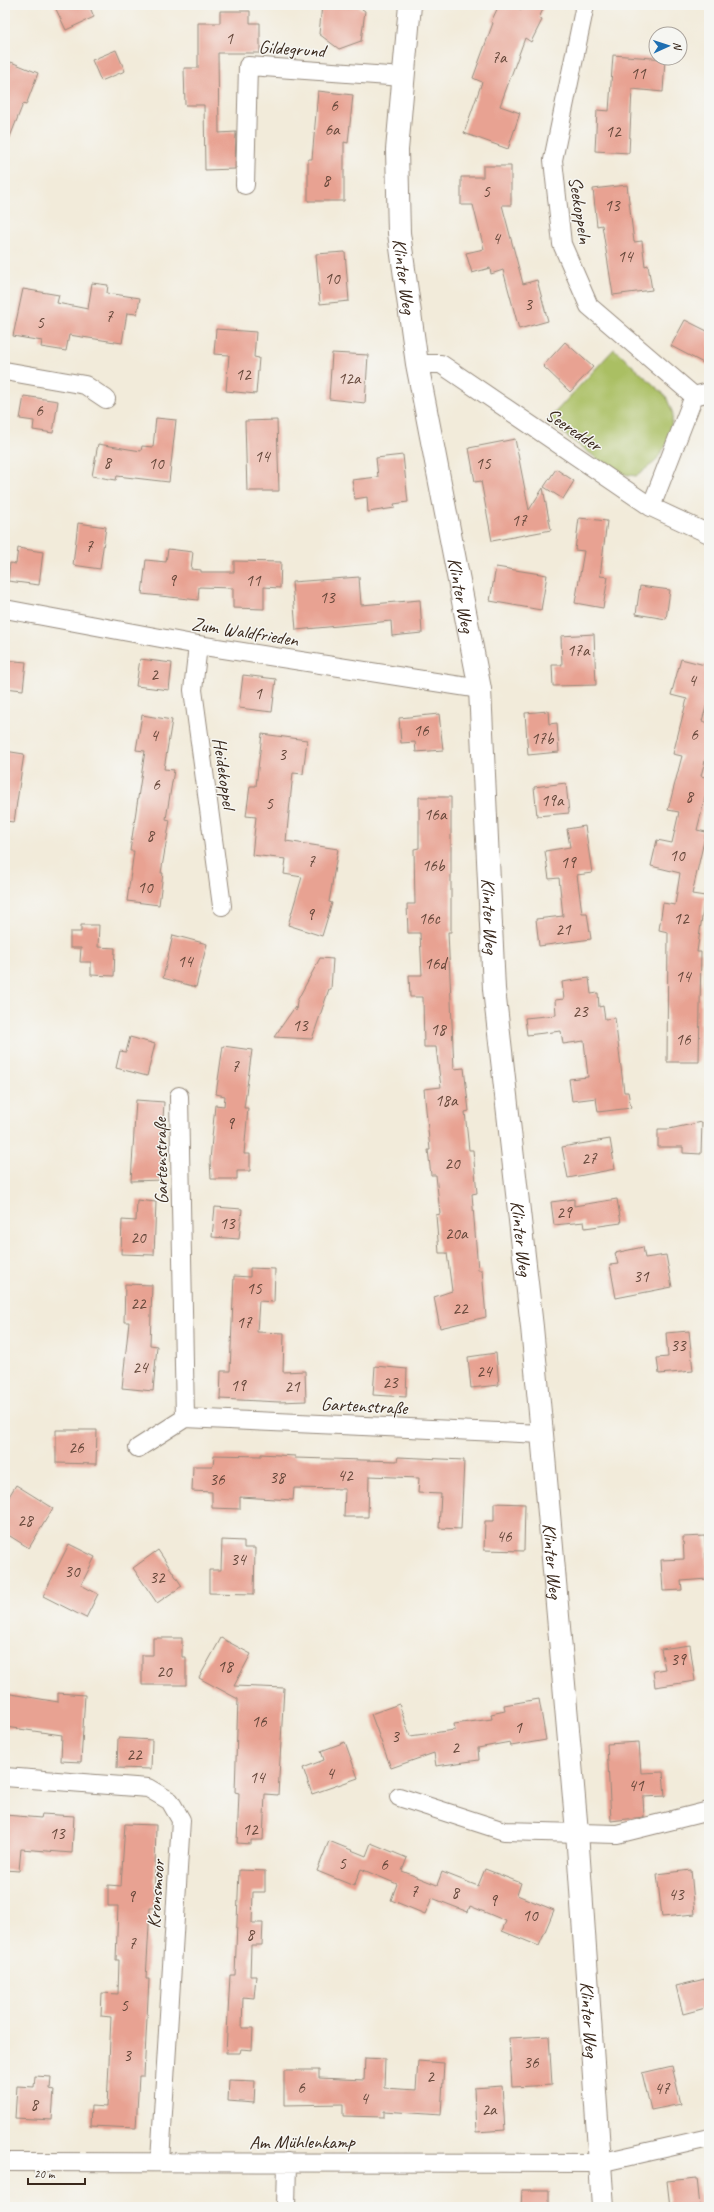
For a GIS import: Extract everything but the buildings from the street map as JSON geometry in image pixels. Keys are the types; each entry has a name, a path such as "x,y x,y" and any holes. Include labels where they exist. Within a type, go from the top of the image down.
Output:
{"street":[{"name":"Klinter Weg","path":"410,5 397,150 399,233 417,364 480,689 494,989 531,1320 542,1434 577,1832 603,2207"},
{"name":"Seekoppeln","path":"585,5 553,160 562,244 589,306 701,394 651,507"},
{"name":"Gildegrund","path":"245,185 248,66 403,77"},
{"name":"Seeredder","path":"417,364 441,364 651,507 709,534"},
{"path":"5,371 85,385 106,399"},
{"name":"Zum Waldfrieden","path":"5,609 198,645 480,689"},
{"name":"Heidekoppel","path":"198,645 193,690 222,906"},
{"name":"Gartenstraße","path":"179,1096 185,1418 542,1434"},
{"path":"138,1448 185,1418"},
{"name":"Kronsmoor","path":"5,1777 148,1788 170,1801 181,1820 160,2161"},
{"path":"399,1797 504,1831 617,1834 709,1811"},
{"name":"Am Mühlenkamp","path":"5,2162 160,2161 599,2163 709,2138"},
{"path":"286,2207 287,2162"}],"green space":[{"path":"614,349 666,396 673,414 669,441 655,462 636,476 616,473 547,421"}]}
